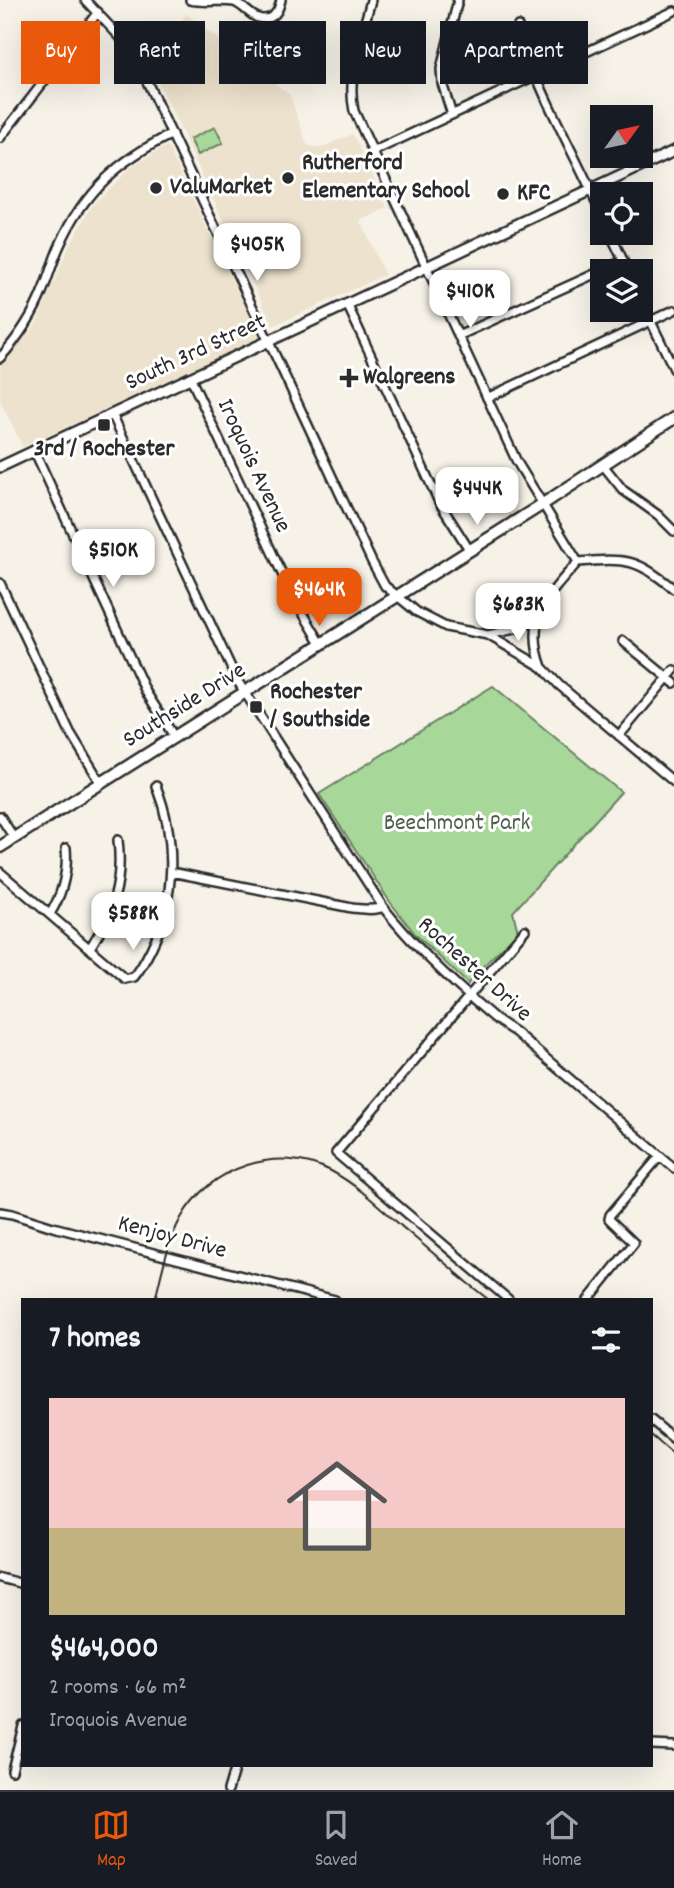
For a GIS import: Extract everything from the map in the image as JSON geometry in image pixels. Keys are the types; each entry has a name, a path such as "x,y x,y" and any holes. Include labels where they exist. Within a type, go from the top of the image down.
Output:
{"main road":[{"name":"Southside Drive","path":"0,847 470,551 674,418"}],"street":[{"path":"85,0 120,37 135,60 385,586 430,620 460,631 488,635 514,629 537,618"},
{"path":"190,1 232,2 253,16 264,19 277,12 281,0"},
{"path":"371,0 352,76 354,111 517,462 578,562"},
{"path":"452,115 442,83 441,69 458,0"},
{"path":"588,51 674,11"},
{"path":"0,138 98,12"},
{"path":"372,152 518,84"},
{"path":"541,84 590,188"},
{"path":"0,359 34,310 65,233 97,186 127,159 172,134"},
{"name":"South 3rd Street","path":"608,182 674,151"},
{"name":"South 3rd Street","path":"0,467 590,190"},
{"path":"457,336 590,276"},
{"path":"347,304 439,502 470,551"},
{"path":"653,320 674,310"},
{"path":"486,398 649,322"},
{"path":"651,322 674,369"},
{"name":"Iroquois Avenue","path":"190,377 285,580 322,645"},
{"name":"Rochester Drive","path":"112,414 237,680 383,907 425,956 674,1168"},
{"path":"34,450 146,691 175,737"},
{"path":"603,465 623,490 658,515 674,531"},
{"path":"542,667 537,646 537,618 550,594 578,562 612,559 630,562 648,569 674,589"},
{"path":"0,583 70,732 102,783"},
{"path":"488,635 542,667 559,685 674,782"},
{"path":"623,641 671,680"},
{"path":"619,736 671,680 674,670"},
{"path":"0,872 114,971 129,979 136,974 157,937 167,901 171,851 168,828 156,786"},
{"path":"0,816 15,838"},
{"path":"90,948 104,927 112,908 118,876 118,840"},
{"path":"50,914 59,900 66,877 66,848"},
{"path":"171,872 352,908 383,907"},
{"path":"507,1298 336,1153 525,930"},
{"path":"590,1298 634,1243 612,1224 610,1214 660,1156"},
{"name":"Kenjoy Drive","path":"0,1212 327,1298"},
{"path":"653,1422 674,1439"},
{"path":"0,1578 21,1583"},
{"path":"12,1770 21,1734"},
{"path":"653,1745 674,1746"},
{"path":"228,1790 235,1767"}],"shaded area":[{"name":"Rutherford Elementary School","path":"186,14 195,21 182,21"},
{"name":"Rutherford Elementary School","path":"205,29 219,40 219,84 276,84 290,95 307,145 320,148 353,134 388,208 361,221 385,275 273,326 160,84 205,84"},
{"path":"167,145 260,338 23,447 0,400 0,366 36,324 70,244 94,203 131,167"}],"green space":[{"path":"215,127 223,143 198,155 190,139"},
{"name":"Beechmont Park","path":"493,686 621,792 513,912 518,932 468,984 416,935 390,902 319,794"}],"railway":[{"path":"156,1298 168,1248 181,1218 193,1200 209,1185 247,1165 289,1160 310,1163 331,1171 361,1191 407,1231"},
{"path":"401,1226 465,1280"},
{"path":"456,1274 486,1298"},
{"path":"653,1437 674,1455"}],"place":[{"name":"Rutherford Elementary School","path":"288,178"},
{"name":"ValuMarket","path":"156,188"},
{"name":"KFC","path":"503,194"},
{"name":"Walgreens","path":"349,378"},
{"name":"3rd / Rochester","path":"104,425"},
{"name":"Rochester / Southside","path":"256,707"}]}
